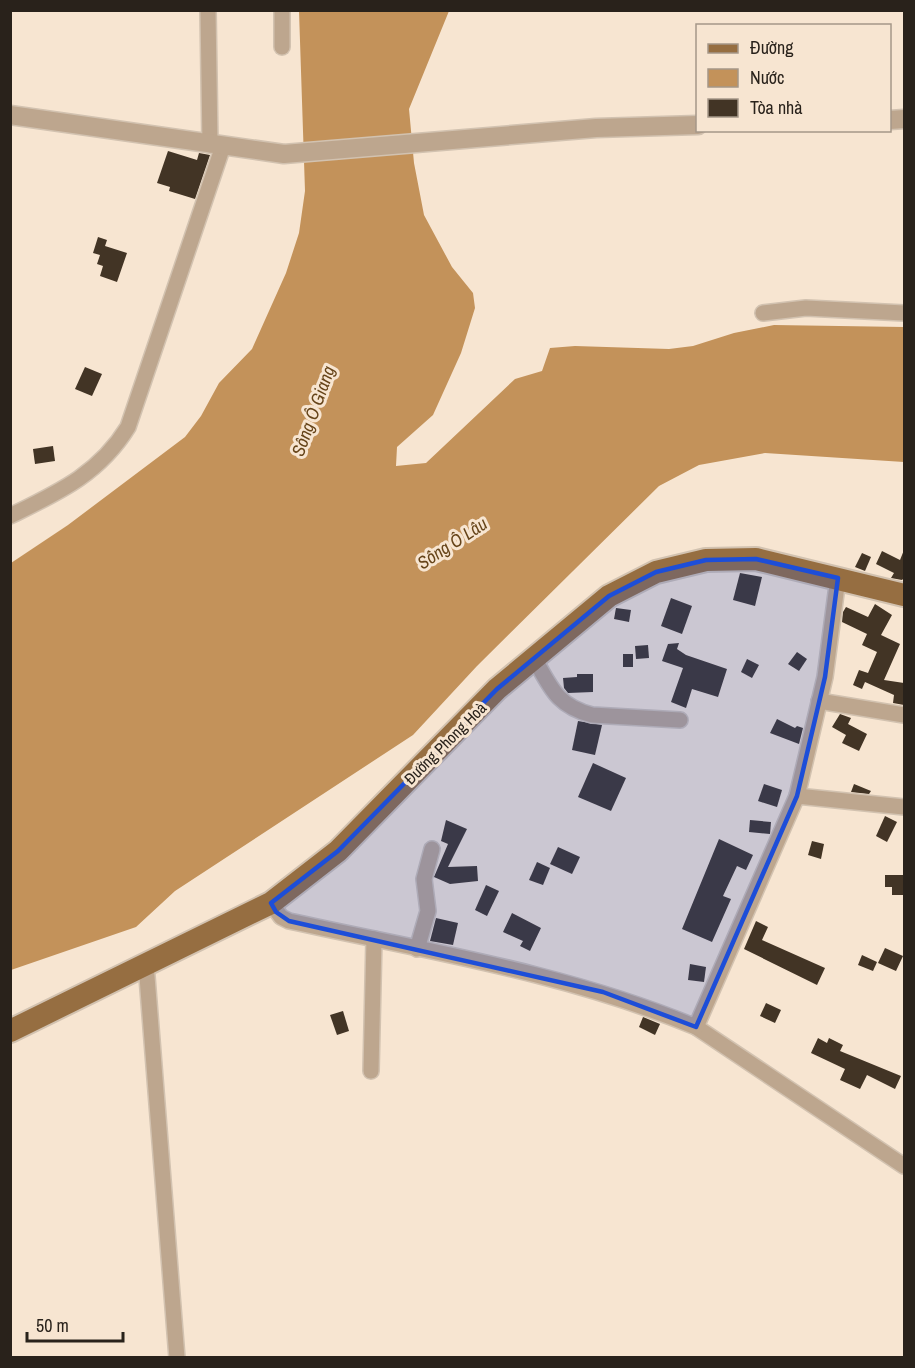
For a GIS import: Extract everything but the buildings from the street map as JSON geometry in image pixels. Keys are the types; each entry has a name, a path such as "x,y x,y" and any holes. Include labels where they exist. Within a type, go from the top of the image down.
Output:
{"main road":[{"name":"Đường Phong Hoà","path":"10,1031 271,903 338,851 497,689 609,596 656,572 706,560 756,559 904,595"}],"street":[{"path":"10,516 79,480 105,460 128,427 216,145 208,10"},
{"path":"282,10 282,47"},
{"path":"10,115 284,154 596,128 696,125"},
{"path":"763,313 806,308 904,313"},
{"path":"696,1027 797,796 830,645 838,578"},
{"path":"534,658 558,699 579,712 592,715 680,720"},
{"path":"819,700 904,715"},
{"path":"797,796 904,807"},
{"path":"417,949 428,911 424,879 432,849"},
{"path":"271,903 280,917 289,921 603,992 696,1027 904,1166"},
{"path":"371,1071 374,939"},
{"path":"146,964 177,1358"}],"highlighted area":[{"path":"756,559 838,578 825,677 797,796 696,1027 603,992 289,921 276,912 271,903 338,851 497,689 609,596 656,572 706,560"}],"water":[{"path":"299,11 449,11 409,109 414,163 424,215 452,267 473,293 475,308 461,353 433,415 397,447 396,466 426,463 515,379 542,371 550,348 575,346 669,349 693,346 734,333 774,325 904,327 904,462 765,453 699,465 659,486 477,666 413,735 175,891 136,927 11,970 11,563 68,525 185,437 201,416 219,383 252,349 286,273 299,233 305,191"}],"water label":[{"name":"Sông Ô Giang","path":"313,411"},
{"name":"Sông Ô Lâu","path":"452,543"}]}
